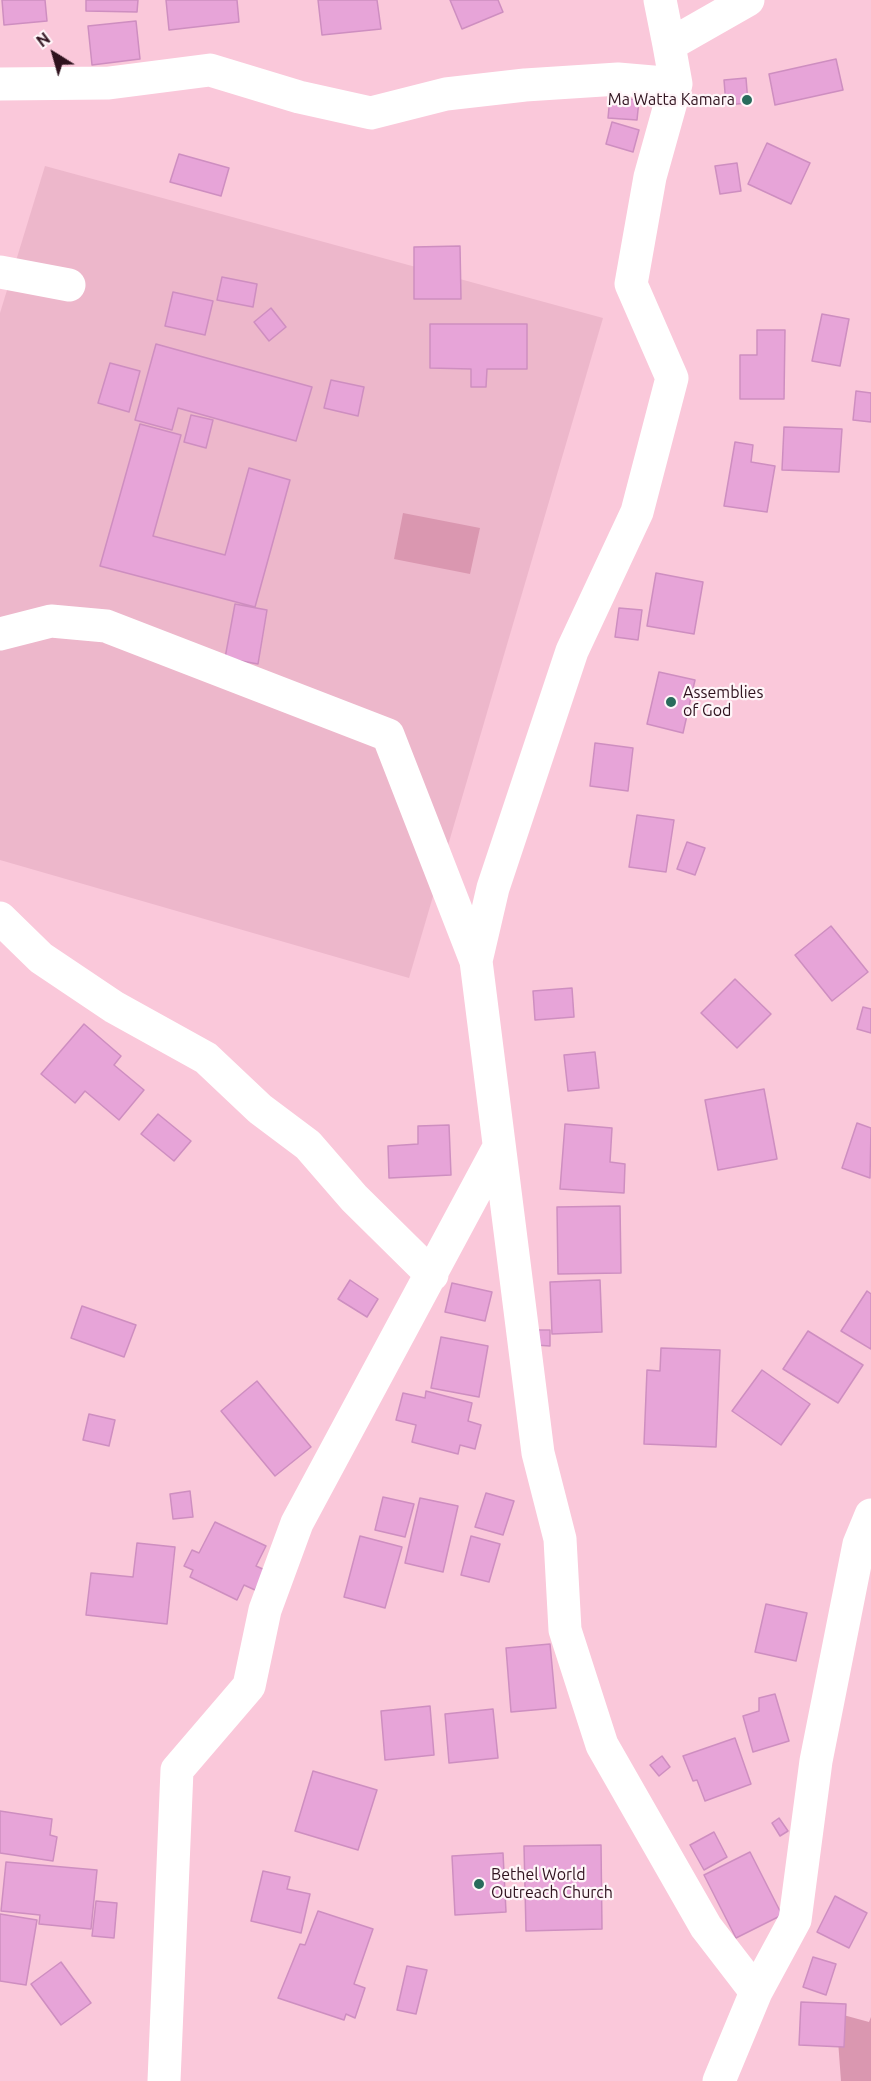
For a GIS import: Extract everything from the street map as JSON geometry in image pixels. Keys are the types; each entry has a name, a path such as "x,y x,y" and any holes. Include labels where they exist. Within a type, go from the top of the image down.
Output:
{"street":[{"path":"476,961 493,888 572,651 637,512 672,378 631,284 650,177 676,84 660,0"},
{"path":"669,45 748,0"},
{"path":"0,84 109,83 210,70 299,97 371,113 446,94 525,85 618,79 676,84"},
{"path":"0,272 69,285"},
{"path":"0,634 51,621 106,626 388,735 476,961 538,1453 560,1539 565,1630 602,1745 706,1926 756,1992"},
{"path":"0,918 40,958 114,1007 206,1058 260,1110 308,1144 354,1198 432,1275"},
{"path":"164,2081 177,1770 249,1686 265,1610 297,1523 498,1149"},
{"path":"720,2081 756,1992 795,1920 816,1761 860,1545 871,1515"}],"shaded area":[{"path":"45,166 603,318 409,978 0,860 0,313"},
{"path":"403,513 480,528 470,574 394,559"},
{"path":"836,2013 869,2022 871,2017 871,2081 841,2081"}],"building":[{"path":"2,0 45,0 47,21 4,25"},
{"path":"86,0 138,0 137,12 86,11"},
{"path":"166,0 237,0 239,22 169,30"},
{"path":"318,0 377,0 381,29 322,35"},
{"path":"450,0 498,0 503,12 462,29"},
{"path":"136,21 140,59 92,65 88,26"},
{"path":"836,59 843,90 775,105 769,74"},
{"path":"746,78 748,103 726,105 724,80"},
{"path":"610,97 639,100 637,120 608,118"},
{"path":"612,122 639,130 633,152 606,144"},
{"path":"767,143 810,163 791,204 748,184"},
{"path":"179,154 229,168 221,196 170,182"},
{"path":"737,163 741,191 720,194 715,166"},
{"path":"460,246 461,299 414,299 414,247"},
{"path":"222,277 257,284 253,307 217,300"},
{"path":"173,292 213,301 205,335 165,326"},
{"path":"271,308 286,327 269,341 254,322"},
{"path":"822,314 849,319 840,366 812,361"},
{"path":"430,324 527,324 527,369 487,369 486,387 471,387 471,369 430,368"},
{"path":"757,330 785,330 784,399 740,399 740,355 757,355"},
{"path":"156,344 312,387 296,441 178,408 172,430 135,420"},
{"path":"110,363 140,371 129,412 98,403"},
{"path":"331,380 364,387 358,416 324,408"},
{"path":"856,391 871,393 871,422 853,420"},
{"path":"191,415 213,420 206,448 184,442"},
{"path":"140,424 181,435 153,536 225,555 249,468 290,480 255,607 100,566"},
{"path":"784,427 842,429 839,472 782,470"},
{"path":"735,442 753,445 751,462 775,466 767,512 724,506"},
{"path":"656,573 703,582 694,634 647,626"},
{"path":"235,604 267,610 258,664 225,658"},
{"path":"619,608 642,610 638,640 615,637"},
{"name":"Assemblies of God","path":"659,672 695,680 683,733 647,724"},
{"path":"595,743 633,748 628,791 590,786"},
{"path":"637,815 674,820 666,872 629,867"},
{"path":"687,842 705,848 695,875 677,869"},
{"path":"831,926 868,972 832,1001 795,955"},
{"path":"735,979 771,1014 737,1048 701,1013"},
{"path":"572,988 574,1017 535,1020 533,991"},
{"path":"863,1007 871,1009 871,1033 857,1029"},
{"path":"84,1024 121,1056 114,1065 144,1090 119,1120 85,1091 75,1103 41,1074"},
{"path":"595,1052 599,1088 568,1091 564,1055"},
{"path":"764,1089 777,1159 718,1170 705,1100"},
{"path":"158,1114 191,1141 174,1161 141,1134"},
{"path":"857,1123 871,1128 870,1178 842,1168"},
{"path":"565,1124 612,1128 610,1162 625,1164 624,1193 560,1189"},
{"path":"449,1125 451,1175 389,1178 388,1146 418,1144 418,1126"},
{"path":"620,1206 621,1273 558,1274 557,1207"},
{"path":"350,1280 378,1299 367,1317 338,1299"},
{"path":"600,1280 602,1332 552,1334 550,1282"},
{"path":"452,1283 492,1292 485,1321 445,1312"},
{"path":"867,1291 871,1294 871,1349 841,1331"},
{"path":"82,1306 136,1325 124,1357 71,1338"},
{"path":"535,1330 550,1330 550,1346 535,1345"},
{"path":"808,1331 863,1365 838,1403 783,1369"},
{"path":"441,1337 488,1346 479,1397 431,1388"},
{"path":"661,1348 720,1350 716,1447 644,1444 647,1370 660,1371"},
{"path":"762,1370 810,1404 781,1445 732,1411"},
{"path":"257,1381 311,1447 275,1476 221,1411"},
{"path":"426,1391 472,1403 468,1421 481,1425 475,1449 460,1445 458,1454 412,1442 416,1425 396,1420 403,1393 425,1398"},
{"path":"89,1414 115,1420 109,1446 83,1440"},
{"path":"190,1491 193,1517 173,1519 170,1494"},
{"path":"486,1493 514,1501 503,1535 475,1527"},
{"path":"383,1497 414,1504 405,1537 375,1530"},
{"path":"420,1498 458,1506 443,1572 405,1563"},
{"path":"215,1522 266,1546 256,1566 265,1570 255,1590 244,1585 237,1600 190,1577 193,1570 184,1566 192,1550 199,1553"},
{"path":"360,1536 402,1547 385,1608 344,1597"},
{"path":"471,1536 500,1544 489,1582 461,1575"},
{"path":"137,1543 175,1547 167,1624 86,1615 91,1573 133,1577"},
{"path":"766,1604 807,1613 796,1661 755,1652"},
{"path":"550,1644 556,1708 511,1712 506,1648"},
{"path":"775,1694 789,1741 753,1752 743,1716 759,1711 759,1698"},
{"path":"430,1706 434,1755 385,1760 381,1711"},
{"path":"493,1709 498,1758 449,1763 445,1714"},
{"path":"735,1738 751,1784 705,1801 697,1780 693,1781 683,1756"},
{"path":"662,1756 670,1767 659,1776 650,1765"},
{"path":"313,1771 377,1790 358,1850 295,1831"},
{"path":"0,1811 52,1819 50,1835 57,1837 53,1861 0,1853"},
{"path":"779,1818 788,1831 780,1836 772,1823"},
{"path":"714,1832 727,1857 704,1870 690,1845"},
{"path":"601,1845 602,1929 526,1931 524,1846"},
{"path":"750,1852 782,1915 736,1938 704,1875"},
{"name":"Bethel World Outreach Church","path":"503,1853 506,1912 455,1915 452,1856"},
{"path":"6,1862 97,1870 91,1929 39,1924 40,1915 1,1911"},
{"path":"263,1871 290,1877 287,1889 310,1894 301,1933 251,1921"},
{"path":"835,1896 867,1913 849,1948 817,1932"},
{"path":"96,1901 117,1903 114,1938 92,1936"},
{"path":"318,1911 373,1929 354,1984 365,1988 355,2018 346,2014 344,2020 278,1998 300,1944 305,1945"},
{"path":"0,1914 37,1920 26,1985 0,1981"},
{"path":"813,1957 836,1964 826,1995 803,1987"},
{"path":"61,1962 91,2003 61,2025 31,1984"},
{"path":"407,1966 427,1970 416,2014 397,2010"},
{"path":"801,2002 846,2004 844,2047 799,2045"}],"place":[{"name":"Ma Watta Kamara","path":"747,100"},
{"name":"Assemblies of God","path":"671,702"},
{"name":"Bethel World Outreach Church","path":"479,1884"}]}
